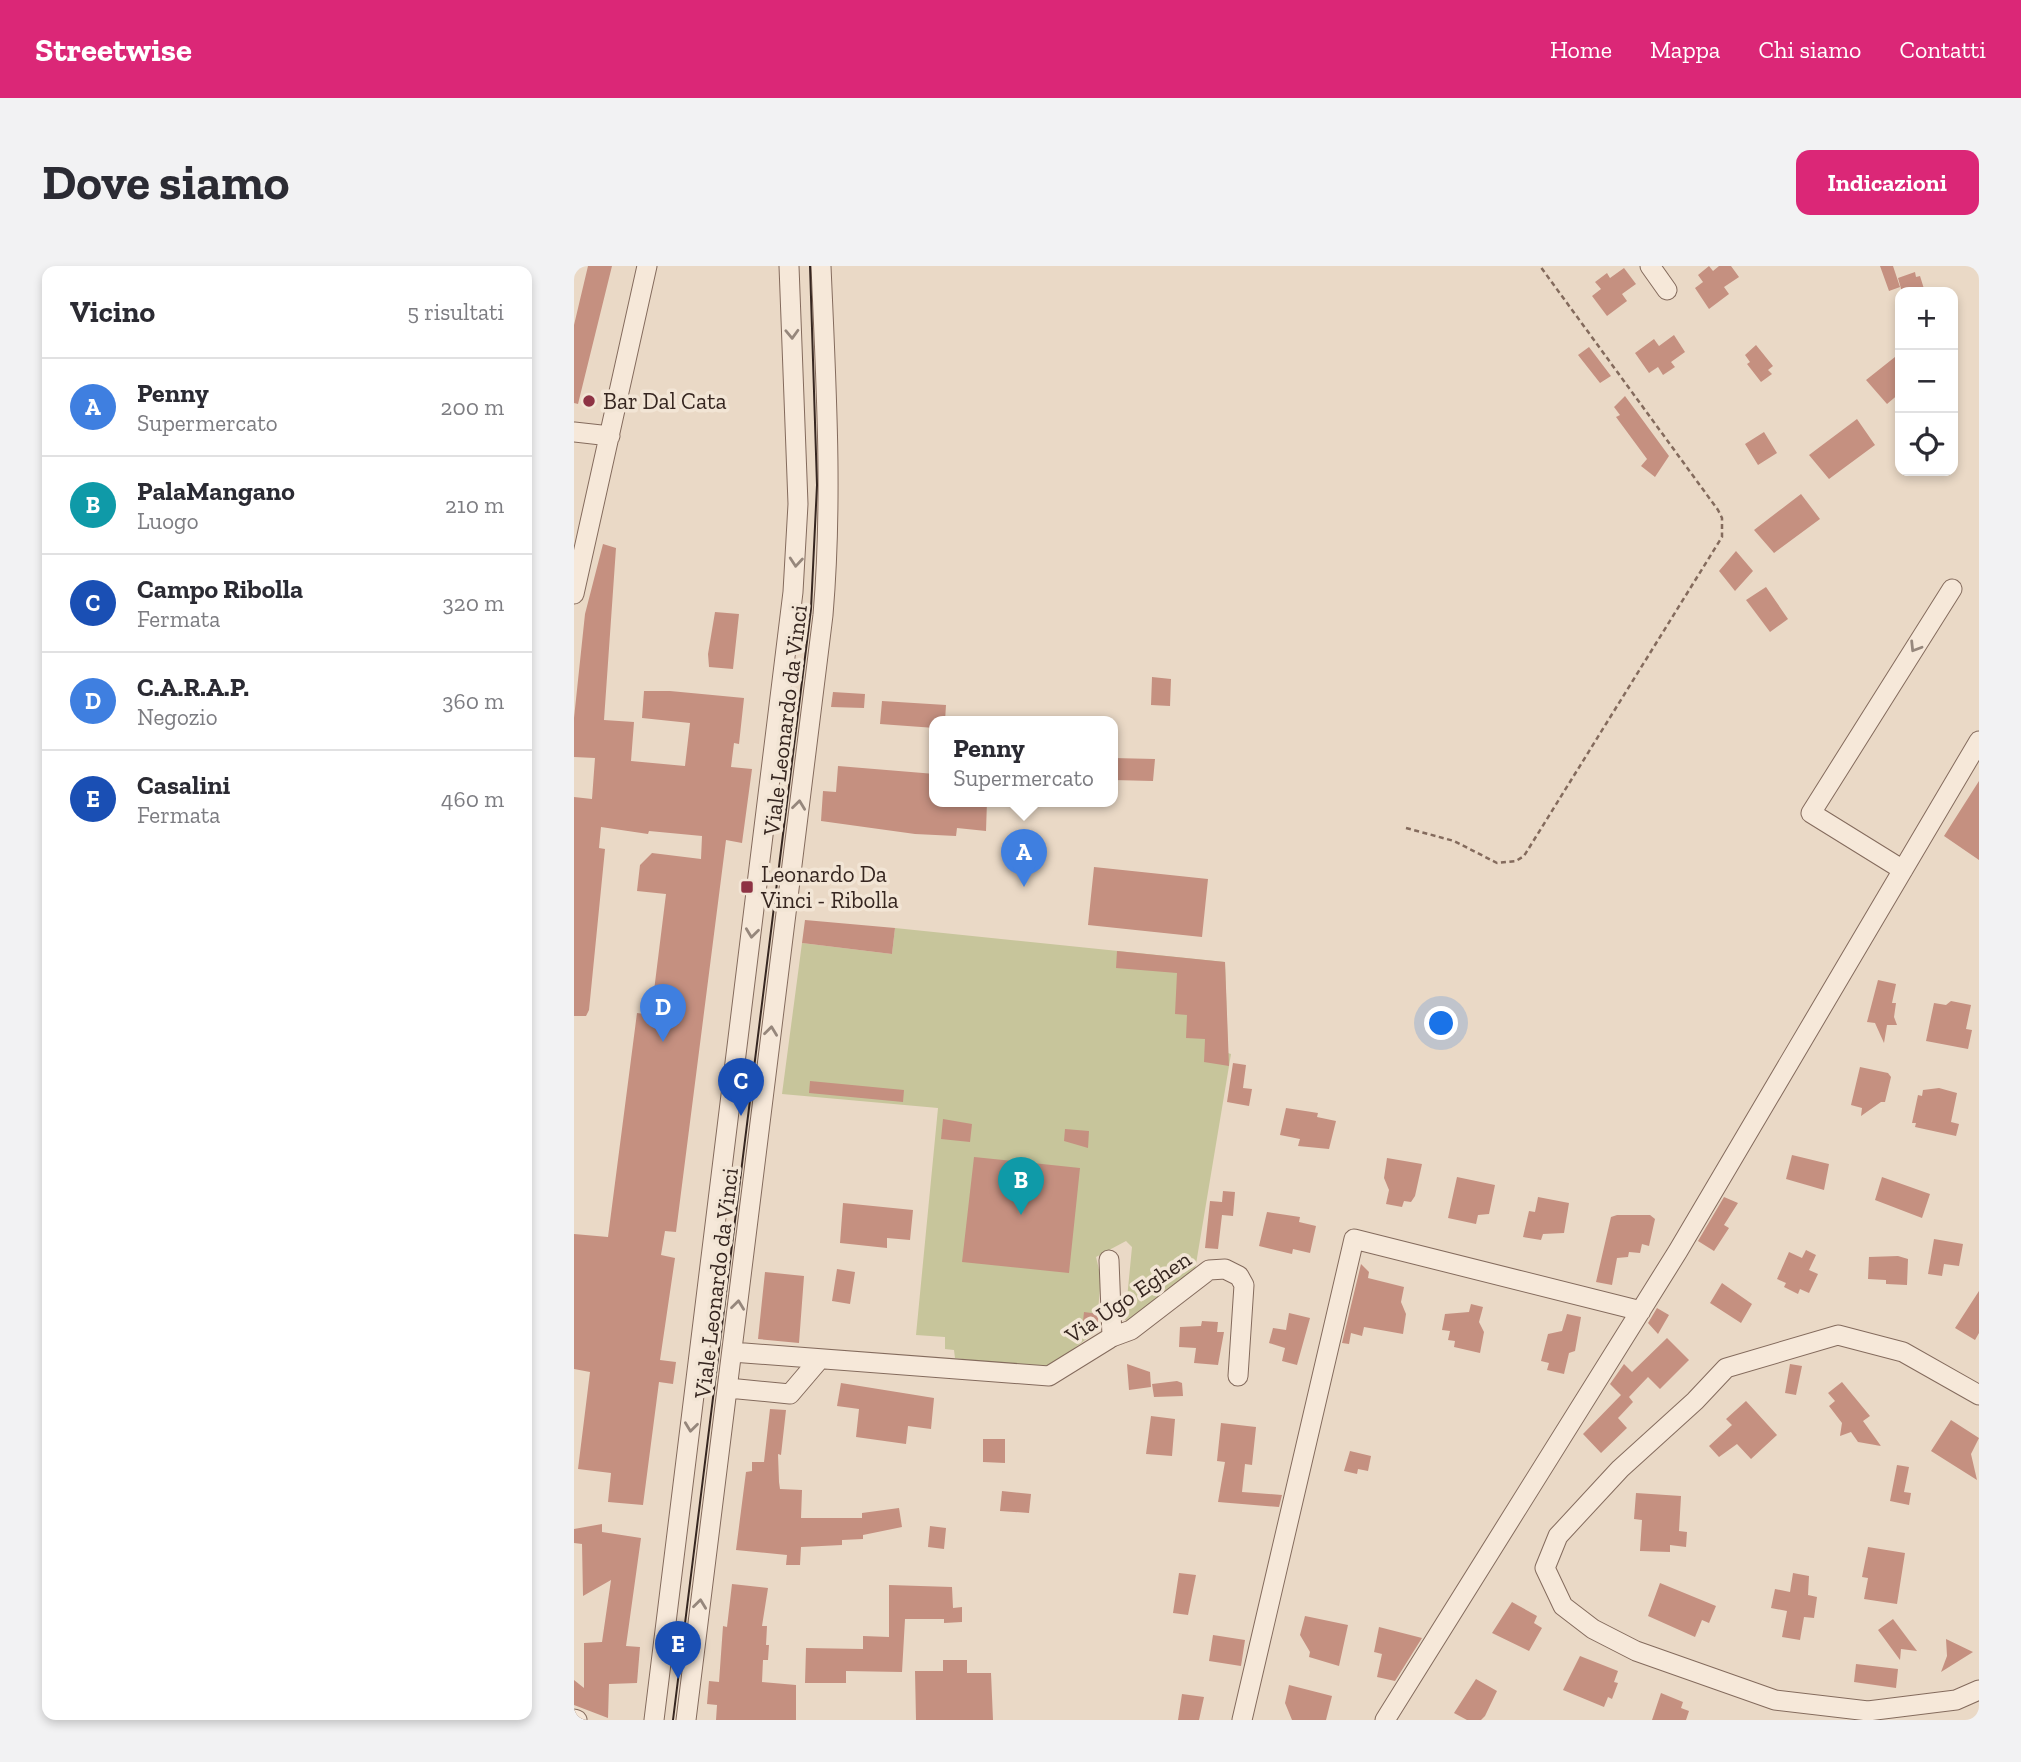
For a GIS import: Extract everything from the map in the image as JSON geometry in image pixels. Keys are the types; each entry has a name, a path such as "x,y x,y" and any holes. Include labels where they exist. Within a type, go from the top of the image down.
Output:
{"street":[{"path":"574,594 647,266"},
{"name":"Viale Leonardo da Vinci","path":"654,1720 777,735 797,548 789,266"},
{"name":"Viale Leonardo da Vinci","path":"686,1720 823,615 829,523 821,266"},
{"path":"1650,266 1667,290"},
{"path":"574,432 610,436"},
{"path":"1903,870 1811,813 1952,589"},
{"path":"777,735 808,738"},
{"path":"1385,1720 1641,1311 1979,741"},
{"path":"1242,1720 1353,1239 1641,1311"},
{"path":"1109,1260 1112,1337"},
{"name":"Via Ugo Eghen","path":"732,1352 1038,1378 1060,1372 1112,1337 1131,1330 1209,1270 1225,1269 1239,1276 1244,1285 1238,1376"},
{"path":"1979,1395 1903,1352 1838,1335 1726,1367 1695,1401 1620,1469 1558,1536 1545,1568 1563,1606 1593,1629 1636,1651 1776,1700 1868,1711 1956,1700 1979,1690"},
{"path":"728,1388 790,1394 819,1360"}],"path":[{"path":"1406,828 1454,841 1497,863 1516,861 1524,856 1722,537 1722,518 1718,510 1540,266"}],"shaded area":[{"path":"895,928 1225,962 1228,1053 1231,1054 1195,1270 1131,1324 1125,1320 1132,1247 1126,1241 1096,1257 1101,1278 1096,1332 1050,1366 1035,1368 955,1358 954,1350 945,1349 945,1337 916,1335 938,1108 782,1094 802,943 892,954"}],"building":[{"path":"588,266 612,266 578,404 574,403 574,325"},
{"path":"1709,266 1713,271 1719,266 1731,266 1739,277 1724,287 1729,294 1709,309 1695,288 1703,282 1698,275"},
{"path":"1880,266 1893,266 1900,287 1889,291"},
{"path":"1624,268 1636,284 1622,294 1627,301 1607,316 1592,296 1601,289 1595,282 1607,273 1610,278"},
{"path":"1915,272 1916,277 1920,276 1923,287 1901,287 1898,278"},
{"path":"1674,335 1685,352 1671,362 1675,367 1663,375 1658,367 1649,373 1635,353 1654,339 1659,346"},
{"path":"1756,345 1773,366 1768,370 1772,374 1761,382 1747,364 1750,362 1745,355"},
{"path":"1589,347 1611,376 1600,383 1578,355"},
{"path":"1895,357 1895,397 1887,404 1866,380"},
{"path":"1625,396 1669,456 1655,477 1641,466 1647,459 1616,417 1620,415 1614,407"},
{"path":"1857,419 1875,445 1829,479 1809,455"},
{"path":"1764,432 1777,453 1758,465 1745,444"},
{"path":"1801,494 1820,519 1774,553 1754,530"},
{"path":"603,544 616,548 604,720 634,722 631,761 685,766 690,723 642,718 644,691 670,691 744,698 739,744 734,743 731,767 752,769 742,843 726,840 676,1232 665,1231 661,1255 675,1258 660,1360 676,1362 673,1384 659,1382 643,1505 608,1502 611,1473 578,1469 590,1372 574,1369 574,1234 608,1237 637,1013 651,1015 666,894 637,891 640,865 652,853 701,859 702,836 649,831 648,834 601,827 599,848 605,849 589,1010 586,1016 574,1016 574,797 592,799 595,758 574,757 574,718 585,614"},
{"path":"1736,551 1753,571 1735,591 1719,571"},
{"path":"1766,587 1788,619 1770,632 1746,600"},
{"path":"715,612 739,614 733,669 709,667 708,654"},
{"path":"1152,677 1171,679 1170,706 1151,705"},
{"path":"833,692 865,694 864,708 831,707"},
{"path":"882,701 946,705 945,716 929,716 929,728 880,724"},
{"path":"1118,758 1155,759 1153,781 1118,780"},
{"path":"838,766 929,774 929,807 987,807 986,831 957,828 956,836 915,834 821,821 823,791 836,792"},
{"path":"1979,781 1979,860 1944,836"},
{"path":"1094,867 1208,879 1202,937 1088,925"},
{"path":"805,920 895,928 892,954 802,943"},
{"path":"1117,951 1225,962 1229,1066 1204,1062 1205,1039 1186,1038 1187,1015 1175,1014 1177,973 1116,968"},
{"path":"1878,980 1896,984 1892,1003 1896,1003 1894,1017 1897,1025 1887,1025 1884,1043 1875,1023 1867,1022"},
{"path":"1951,1001 1971,1005 1966,1029 1972,1030 1968,1049 1926,1041 1934,1003 1946,1005"},
{"path":"1233,1063 1246,1065 1243,1088 1252,1089 1249,1106 1227,1102"},
{"path":"1860,1067 1888,1073 1891,1077 1885,1102 1861,1116 1862,1108 1851,1105"},
{"path":"810,1081 904,1090 903,1102 809,1093"},
{"path":"1939,1088 1957,1093 1951,1122 1959,1124 1956,1136 1915,1127 1916,1123 1912,1123 1918,1095 1922,1096 1923,1090"},
{"path":"1286,1108 1318,1113 1317,1117 1336,1121 1329,1149 1298,1146 1300,1139 1280,1135"},
{"path":"943,1119 972,1124 970,1142 941,1139"},
{"path":"1065,1129 1089,1131 1088,1148 1064,1141"},
{"path":"1792,1155 1829,1164 1824,1190 1786,1179"},
{"path":"974,1157 1080,1168 1069,1273 962,1262"},
{"path":"1387,1158 1422,1164 1415,1196 1411,1202 1404,1201 1402,1207 1386,1204 1389,1190 1384,1178"},
{"path":"1457,1177 1495,1185 1489,1214 1478,1215 1476,1224 1448,1218"},
{"path":"1882,1177 1930,1194 1922,1218 1875,1200"},
{"path":"1223,1191 1235,1192 1233,1216 1222,1215 1218,1249 1205,1248 1210,1201 1222,1202"},
{"path":"1538,1197 1569,1203 1564,1233 1543,1234 1541,1240 1523,1237 1529,1211 1535,1212"},
{"path":"1724,1197 1738,1203 1724,1225 1729,1228 1714,1251 1698,1241"},
{"path":"843,1203 913,1210 910,1240 887,1238 887,1248 840,1243"},
{"path":"1267,1212 1300,1217 1299,1222 1316,1226 1310,1253 1293,1249 1292,1254 1259,1246"},
{"path":"1650,1215 1655,1219 1649,1246 1642,1244 1640,1253 1629,1252 1628,1257 1617,1258 1612,1285 1596,1282 1611,1217"},
{"path":"1934,1239 1963,1244 1959,1266 1944,1264 1942,1276 1928,1274"},
{"path":"1806,1250 1816,1255 1809,1270 1818,1274 1809,1293 1800,1289 1798,1294 1784,1287 1786,1283 1777,1279 1789,1252 1802,1258"},
{"path":"1898,1256 1908,1259 1907,1285 1886,1284 1886,1280 1868,1279 1869,1257"},
{"path":"1361,1264 1369,1272 1368,1278 1404,1287 1401,1302 1406,1314 1403,1334 1364,1327 1362,1336 1351,1333 1349,1344 1342,1343"},
{"path":"837,1269 855,1272 850,1304 832,1301"},
{"path":"765,1272 804,1276 799,1343 758,1339"},
{"path":"1722,1283 1752,1304 1741,1323 1710,1303"},
{"path":"1979,1291 1979,1333 1975,1340 1955,1328"},
{"path":"1471,1304 1483,1307 1479,1322 1484,1332 1480,1353 1454,1347 1455,1341 1448,1340 1450,1331 1442,1330 1445,1314 1469,1312"},
{"path":"1657,1308 1669,1315 1658,1334 1648,1323"},
{"path":"1084,1312 1099,1314 1096,1332 1082,1330"},
{"path":"1289,1313 1310,1318 1297,1365 1282,1361 1285,1348 1269,1343 1273,1328 1286,1330"},
{"path":"1567,1314 1581,1317 1575,1351 1569,1353 1564,1374 1547,1370 1549,1363 1541,1361 1548,1334 1562,1331"},
{"path":"1202,1321 1218,1322 1217,1332 1224,1332 1218,1365 1194,1363 1196,1348 1179,1347 1180,1327 1201,1326"},
{"path":"1667,1338 1689,1360 1660,1389 1648,1377 1629,1397 1633,1402 1618,1418 1627,1428 1601,1453 1583,1434 1621,1395 1610,1384 1624,1364 1632,1372"},
{"path":"1127,1364 1150,1372 1151,1387 1129,1390"},
{"path":"1790,1364 1802,1366 1796,1395 1785,1393"},
{"path":"1177,1381 1182,1383 1183,1396 1154,1397 1152,1384"},
{"path":"1842,1382 1870,1416 1863,1421 1881,1446 1858,1442 1851,1432 1840,1436 1842,1423 1829,1406 1835,1401 1828,1393"},
{"path":"841,1383 934,1398 931,1429 908,1426 906,1444 856,1437 859,1409 837,1406"},
{"path":"1746,1401 1777,1435 1751,1459 1737,1444 1719,1457 1709,1446 1732,1425 1726,1419"},
{"path":"770,1409 786,1410 781,1455 778,1454 779,1482 780,1489 802,1490 801,1518 862,1518 862,1513 899,1508 902,1527 863,1535 863,1539 842,1540 842,1545 801,1547 800,1565 786,1565 787,1555 736,1550 746,1472 752,1471 752,1462 764,1462"},
{"path":"1151,1416 1175,1419 1172,1456 1146,1454"},
{"path":"1951,1420 1979,1438 1971,1454 1977,1480 1931,1451"},
{"path":"1221,1423 1256,1427 1252,1465 1245,1464 1242,1492 1282,1495 1279,1507 1218,1502 1225,1462 1217,1461"},
{"path":"983,1439 1005,1439 1005,1463 983,1462"},
{"path":"1350,1451 1371,1456 1368,1471 1358,1469 1357,1474 1344,1471"},
{"path":"1897,1465 1909,1467 1904,1492 1911,1493 1909,1505 1890,1501"},
{"path":"1002,1491 1031,1494 1029,1513 1000,1511"},
{"path":"1636,1493 1681,1496 1679,1531 1687,1532 1686,1547 1670,1545 1670,1552 1640,1551 1642,1520 1634,1519"},
{"path":"602,1524 602,1532 641,1538 626,1646 640,1647 637,1683 609,1684 608,1718 574,1705 574,1680 584,1688 584,1643 602,1642 611,1580 583,1596 582,1544 574,1543 574,1529"},
{"path":"930,1526 946,1528 944,1549 928,1547"},
{"path":"1868,1547 1905,1553 1897,1604 1864,1599 1868,1578 1862,1577"},
{"path":"1179,1573 1196,1575 1188,1615 1173,1613"},
{"path":"1793,1573 1809,1576 1808,1595 1817,1597 1814,1618 1804,1617 1800,1640 1782,1637 1787,1611 1771,1608 1775,1589 1790,1592"},
{"path":"1660,1583 1716,1606 1709,1623 1702,1620 1695,1637 1648,1616"},
{"path":"732,1584 768,1588 762,1626 767,1626 766,1645 769,1645 768,1660 763,1660 762,1682 796,1685 796,1720 716,1720 717,1705 707,1704 709,1681 719,1682 723,1626 727,1627"},
{"path":"889,1585 952,1587 953,1608 962,1607 962,1622 905,1619 902,1672 846,1671 846,1683 805,1683 806,1648 863,1649 863,1636 889,1637"},
{"path":"1512,1602 1537,1616 1534,1623 1542,1628 1529,1651 1492,1633"},
{"path":"1305,1616 1348,1625 1339,1666 1309,1657 1310,1652 1300,1635"},
{"path":"1893,1619 1917,1651 1901,1649 1900,1660 1878,1630"},
{"path":"1379,1627 1422,1638 1395,1681 1377,1677 1382,1654 1374,1652"},
{"path":"1213,1635 1245,1640 1241,1666 1209,1661"},
{"path":"1946,1639 1973,1652 1941,1672 1947,1656"},
{"path":"1580,1656 1618,1671 1614,1682 1618,1683 1612,1699 1608,1697 1604,1707 1563,1690"},
{"path":"943,1660 967,1660 967,1673 991,1673 993,1720 916,1720 915,1671 943,1671"},
{"path":"1856,1664 1898,1669 1896,1688 1854,1682"},
{"path":"1476,1679 1497,1691 1481,1720 1467,1720 1454,1713"},
{"path":"1289,1685 1332,1696 1326,1720 1292,1720 1285,1703"},
{"path":"1661,1693 1683,1702 1681,1708 1689,1711 1686,1720 1652,1720"},
{"path":"1182,1694 1204,1697 1199,1720 1178,1720"}],"tram line":[{"path":"673,1720 811,609 817,485 810,266"}],"place":[{"name":"Bar Dal Cata","path":"589,401"},
{"name":"Leonardo Da Vinci - Ribolla","path":"747,887"},
{"name":"Penny","path":"1024,887"},
{"name":"C.A.R.A.P.","path":"663,1042"},
{"name":"Campo Ribolla","path":"741,1116"},
{"name":"PalaMangano","path":"1021,1215"},
{"name":"Casalini","path":"678,1679"}]}
